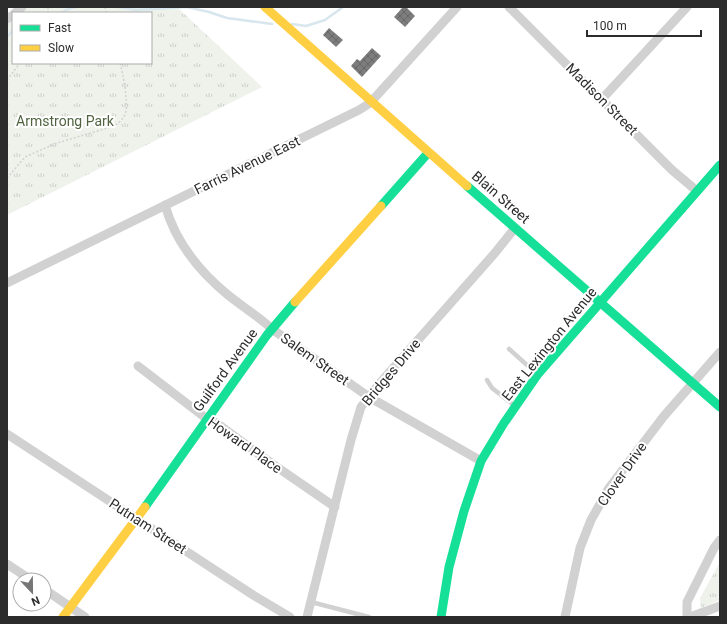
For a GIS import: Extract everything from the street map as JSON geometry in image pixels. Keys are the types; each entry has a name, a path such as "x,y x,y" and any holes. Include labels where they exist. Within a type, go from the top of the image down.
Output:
{"street":[{"name":"Blain Street","path":"265,7 428,154 720,407"},
{"name":"Farris Avenue East","path":"7,283 359,110 370,102 457,7"},
{"name":"Madison Street","path":"509,7 672,170 697,191"},
{"path":"602,99 687,7"},
{"name":"Guilford Avenue","path":"63,617 137,518 272,329 312,282 428,154"},
{"name":"East Lexington Avenue","path":"441,617 450,567 464,511 481,461 515,406 538,374 720,164"},
{"name":"Salem Street","path":"165,205 179,239 203,271 228,294 272,329 369,397 481,461"},
{"name":"Bridges Drive","path":"307,617 351,440 361,407 515,228"},
{"name":"Clover Drive","path":"565,617 580,548 595,514 609,488 664,416 720,352"},
{"name":"Howard Place","path":"138,366 207,420 214,422 277,468 335,507"},
{"name":"Putnam Street","path":"7,434 290,617"},
{"path":"720,540 687,602 688,617 720,606"},
{"path":"7,564 19,572"},
{"path":"52,594 85,617"}],"lane":[{"path":"509,349 538,374"},
{"path":"487,380 492,388 515,406"},
{"path":"311,602 369,617"}],"path":[{"path":"7,80 19,64"},
{"path":"7,178 25,156 58,143 114,126 119,123 124,117 126,111 124,83 120,64"}],"green space":[{"name":"Armstrong Park","path":"22,7 177,7 262,87 7,215 7,19 12,16 12,64 152,64 152,12 16,12"},
{"path":"720,562 720,600 701,608 700,598"}],"building":[{"path":"403,7 406,7 415,16 405,27 394,17"},
{"path":"329,28 343,40 336,47 323,35"},
{"path":"372,48 381,56 362,77 351,66 357,59 360,61"}],"waterway":[{"path":"63,12 76,7"},
{"path":"118,7 136,10 187,7 227,18 272,24"},
{"path":"292,24 306,26 325,20 343,7"},
{"path":"7,37 12,31"}],"traffic: fast":[{"path":"381,206 428,153"},
{"path":"441,617 449,567 464,511 481,461 504,423 538,374 720,165"},
{"path":"467,186 720,407"},
{"path":"145,507 267,335 295,302"}],"traffic: slow":[{"path":"265,7 467,186"},
{"path":"295,302 381,206"},
{"path":"63,617 145,507"}]}
